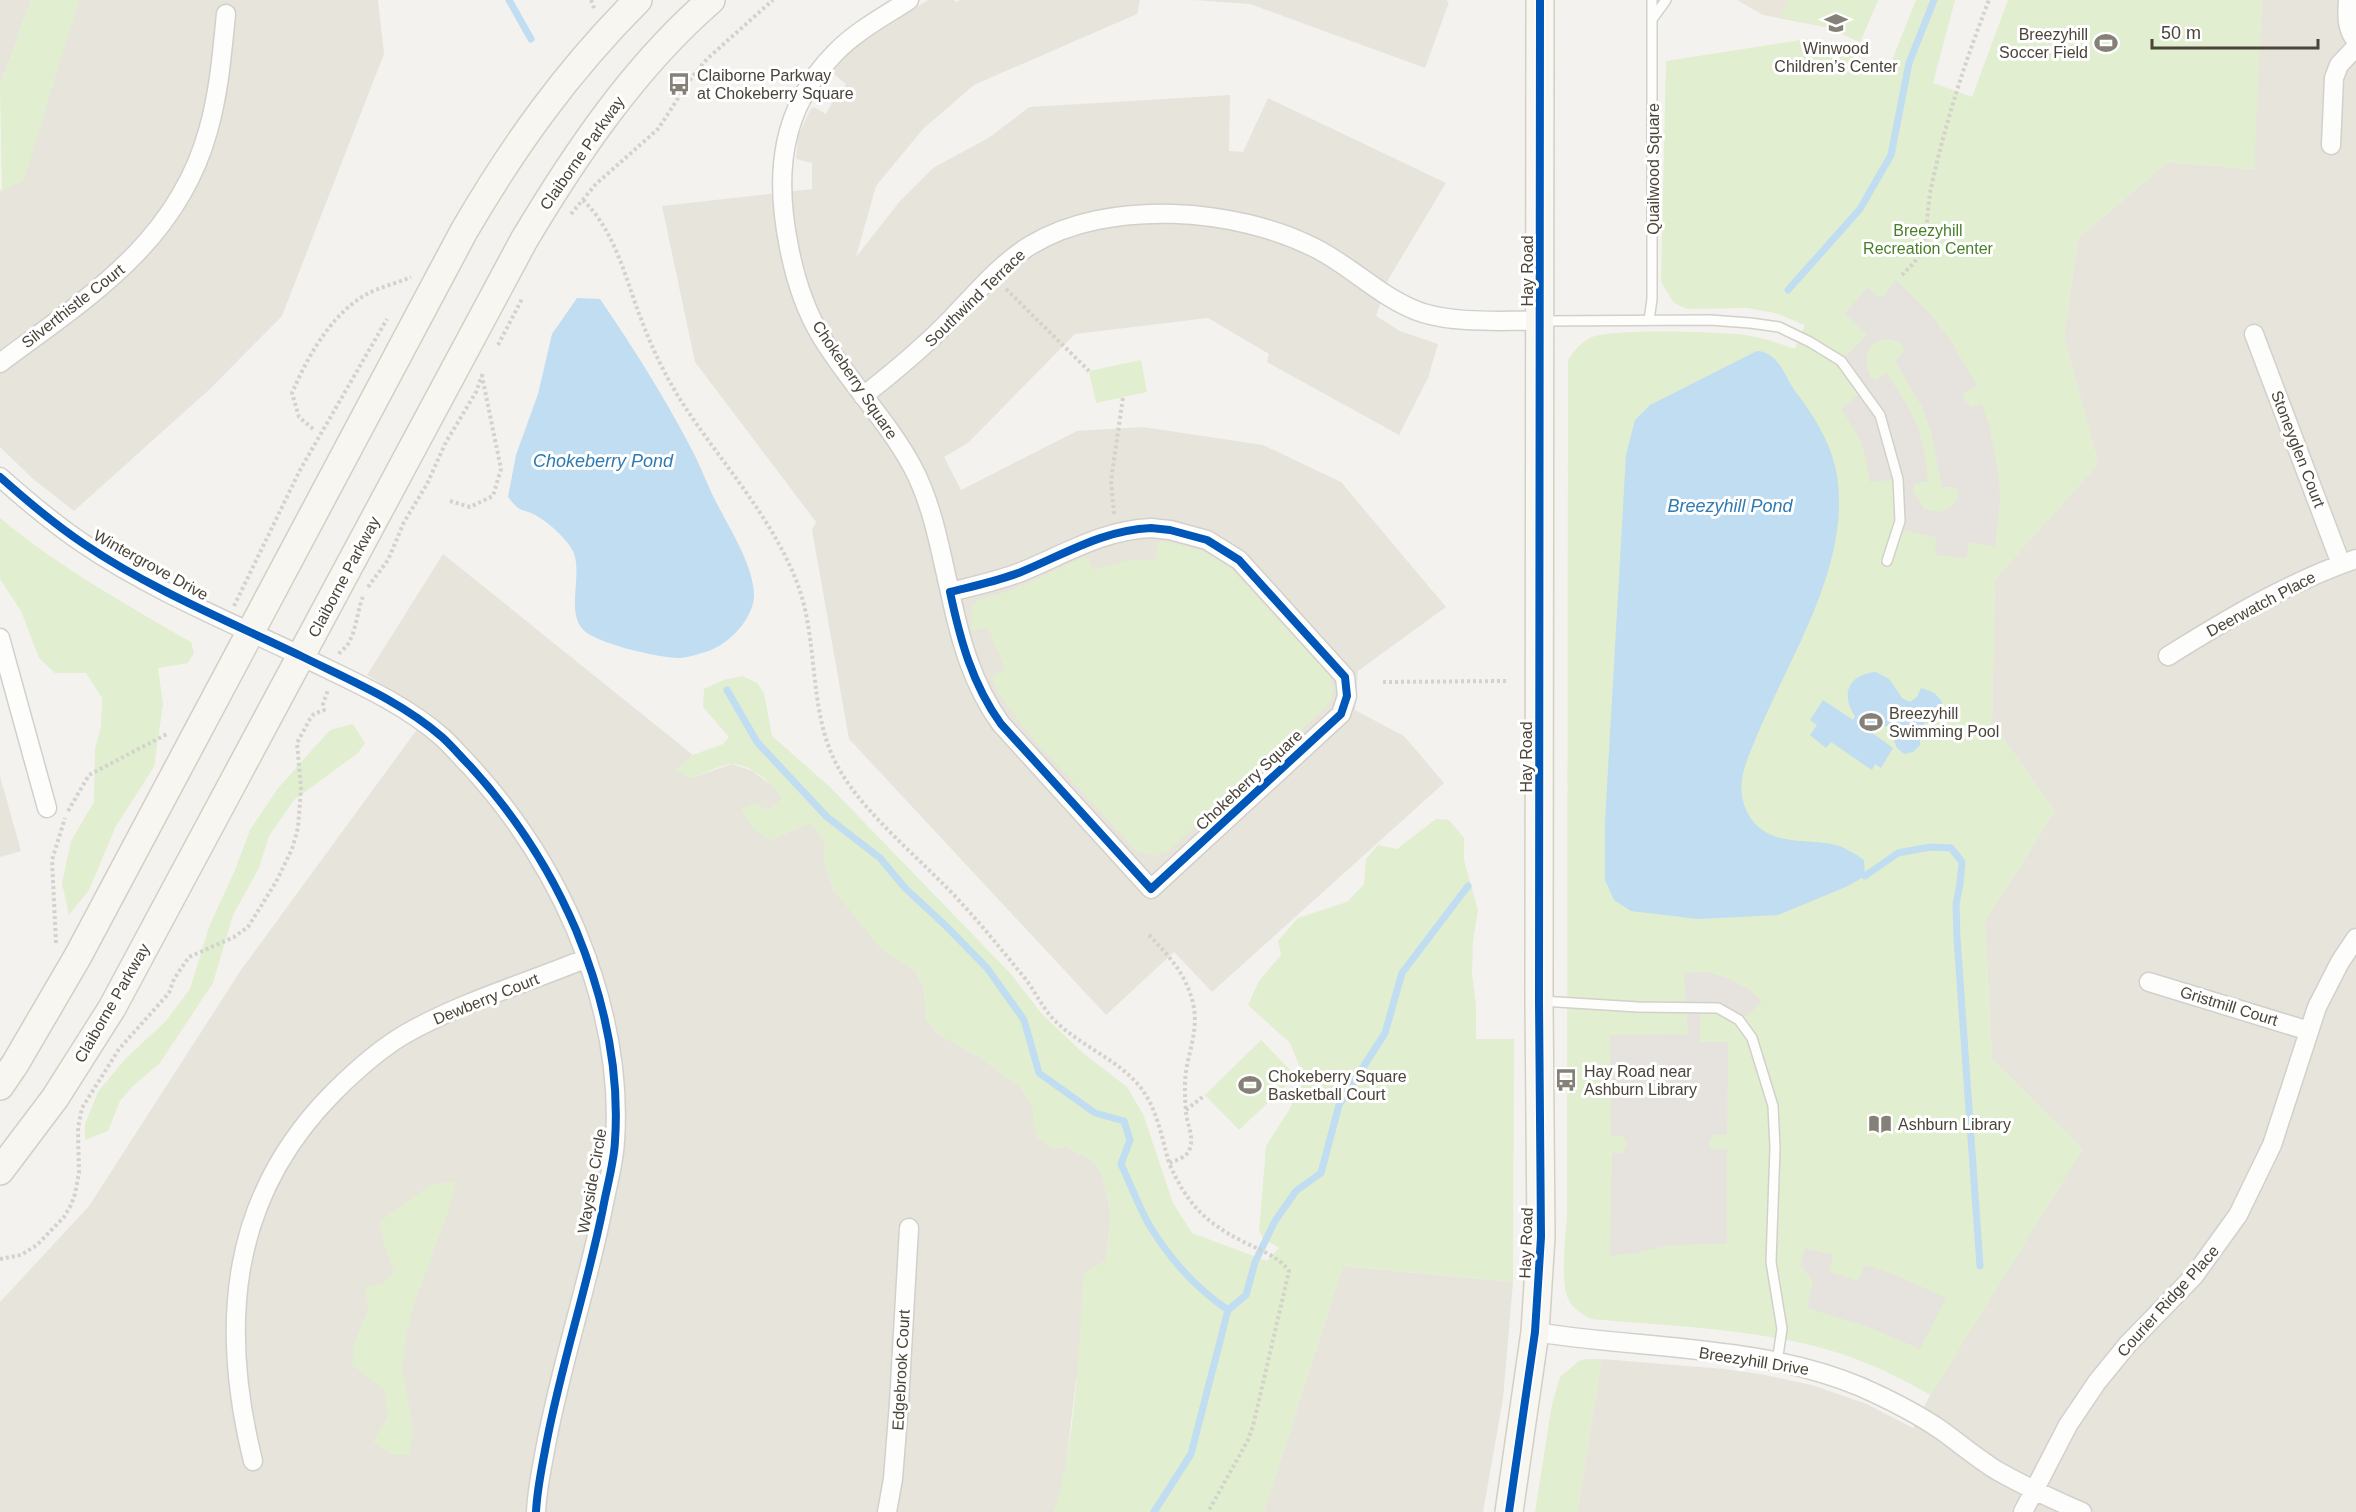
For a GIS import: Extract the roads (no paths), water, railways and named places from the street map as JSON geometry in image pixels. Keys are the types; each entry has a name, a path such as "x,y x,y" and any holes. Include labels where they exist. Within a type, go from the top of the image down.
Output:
{"main road":[{"path":"0,1086 78,956 239,626 497,174 572,70 638,0"},
{"name":"Claiborne Parkway","path":"0,1171 55,1098 112,1008 519,250 563,175 619,98 658,51 711,0"},
{"name":"Hay Road","path":"1509,1512 1535,1332 1541,1237 1539,1001 1540,0"}],"street":[{"name":"Chokeberry Square","path":"909,0 849,40 835,53 812,81 798,105 788,130 782,166 781,184 786,232 793,268 804,303 820,334 912,466 924,493 961,641 991,710 1001,724 1151,889 1341,714 1347,696 1345,677 1239,560 1207,540 1189,534 1151,528 1132,529 1100,537 1019,572 950,592"},
{"path":"2348,0 2347,22 2351,35 2356,41"},
{"name":"Silverthistle Court","path":"0,363 101,287 130,261 155,233 177,202 195,167 208,133 217,96 226,14"},
{"path":"2331,145 2334,78 2339,65 2356,47"},
{"name":"Southwind Terrace","path":"863,396 919,351 1008,261 1029,246 1051,233 1084,222 1117,216 1185,214 1212,216 1259,225 1315,248 1346,266 1385,295 1421,312 1449,319 1540,321"},
{"name":"Stoneyglen Court","path":"2254,334 2348,562"},
{"name":"Wintergrove Drive","path":"0,477 40,512 86,546 183,600 301,656"},
{"name":"Deerwatch Place","path":"2168,656 2259,601 2348,562"},
{"path":"0,638 46,808"},
{"name":"Wayside Circle","path":"301,656 407,711 426,724 444,738 496,795 522,830 561,894 587,958 605,1015 615,1074 615,1145 597,1237 554,1404 537,1495 536,1512"},
{"name":"Courier Ridge Place","path":"2023,1512 2068,1425 2097,1382 2128,1344 2194,1276 2238,1215 2272,1145 2309,1031 2328,984 2356,938"},
{"name":"Dewberry Court","path":"253,1461 242,1417 237,1375 235,1318 241,1258 258,1204 271,1175 295,1135 308,1118 355,1070 405,1034 463,1005 587,958"},
{"name":"Gristmill Court","path":"2149,982 2309,1031"},
{"name":"Edgebrook Court","path":"887,1512 893,1479 909,1228"},
{"name":"Breezyhill Drive","path":"1535,1332 1777,1362 1813,1370 1860,1387 1904,1408 1939,1429 1995,1469 2034,1491 2082,1512"}],"lane":[{"name":"Quailwood Square","path":"1649,320 1652,299 1652,0"},
{"path":"1653,18 1666,0"},
{"path":"1540,321 1710,320 1779,327 1841,361 1880,415 1898,479 1900,521 1887,561"},
{"path":"1539,1001 1638,1007 1718,1008 1739,1020 1752,1038 1773,1106 1775,1148 1771,1262 1782,1329 1777,1362"}],"water":[{"name":"Chokeberry Pond","path":"577,298 600,299 636,354 692,450 746,560 753,585 752,606 748,616 736,632 720,646 711,650 685,658 669,657 619,646 587,633 580,626 576,616 576,561 573,551 567,541 552,527 537,516 519,509 508,497 516,455 538,394 552,334"},
{"name":"Breezyhill Pond","path":"1757,351 1772,356 1777,361 1822,433 1835,465 1839,510 1835,544 1814,610 1745,765 1741,783 1743,802 1747,812 1763,831 1784,839 1831,844 1844,848 1864,860 1865,876 1848,886 1778,915 1698,919 1631,911 1614,900 1605,880 1605,822 1626,455 1635,420 1650,405"},
{"name":"Breezyhill Swimming Pool","path":"1876,672 1889,679 1902,698 1910,702 1917,697 1921,688 1933,692 1943,704 1944,716 1942,722 1925,723 1920,730 1920,745 1913,752 1904,754 1897,748 1889,727 1876,726 1871,732 1893,748 1881,768 1875,764 1872,770 1831,742 1826,748 1810,735 1817,725 1810,720 1823,700 1853,720 1855,716 1848,700 1850,686 1859,677"}],"waterway":[{"path":"509,0 531,39"},
{"path":"1788,290 1860,209 1891,155 1909,63 1934,0"},
{"path":"727,690 757,742 827,817 880,858 905,888 987,968 1024,1020 1039,1073 1095,1113 1124,1121 1130,1140 1121,1164 1147,1220 1159,1240 1185,1273 1228,1310"},
{"path":"1865,876 1898,853 1930,847 1951,848 1962,862 1956,904 1957,938 1980,1266"},
{"path":"1154,1512 1191,1454 1228,1310 1246,1295 1255,1262 1275,1221 1296,1191 1321,1173 1339,1105 1385,1033 1402,973 1468,886"}],"place":[{"name":"Winwood Children’s Center","path":"1836,23"},
{"name":"Breezyhill Soccer Field","path":"2106,43"},
{"name":"Claiborne Parkway at Chokeberry Square","path":"679,84"},
{"name":"Breezyhill Swimming Pool","path":"1871,722"},
{"name":"Hay Road near Ashburn Library","path":"1566,1080"},
{"name":"Chokeberry Square Basketball Court","path":"1250,1085"},
{"name":"Ashburn Library","path":"1880,1124"}],"park label":[{"name":"Breezyhill Recreation Center","path":"1928,239"}]}
